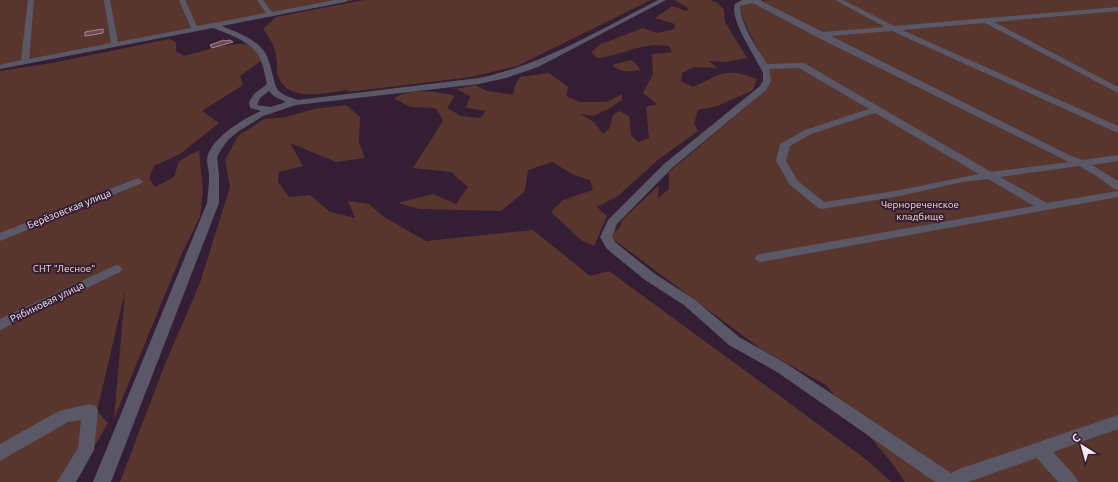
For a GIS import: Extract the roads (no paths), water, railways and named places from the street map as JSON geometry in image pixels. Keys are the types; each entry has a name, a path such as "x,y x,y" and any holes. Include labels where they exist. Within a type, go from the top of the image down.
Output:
{"street":[{"path":"25,62 31,0"},
{"path":"107,0 115,45"},
{"path":"182,0 194,29"},
{"path":"260,0 270,14"},
{"path":"0,67 345,0"},
{"path":"102,482 213,203 214,175 212,158 219,146 230,133 270,109 298,103 479,81 503,76 536,65 663,0"},
{"path":"753,0 1063,156 1083,164 1112,181 1118,187"},
{"path":"759,0 742,2 737,5 736,9 767,73 767,81 756,95 668,166 612,223 606,237 611,246 650,277 689,302 734,341 782,368 950,482"},
{"path":"838,0 892,28 1118,130"},
{"path":"820,35 1118,10"},
{"path":"987,21 1118,90"},
{"path":"215,26 235,34 258,50 263,57 273,91 276,95 298,103"},
{"path":"764,67 801,65 1045,207"},
{"path":"270,109 253,106 253,102 257,96 271,85"},
{"path":"876,110 808,132 785,144 781,161 794,183 822,206 895,194 962,179 1083,164 1118,158"},
{"name":"Берёзовская улица","path":"0,237 138,181"},
{"path":"761,258 1118,194"},
{"name":"Рябиновая улица","path":"0,325 116,269"},
{"path":"0,453 65,416 90,411 86,450 66,482"},
{"path":"954,482 958,477 1118,422"},
{"path":"1040,449 1069,482"}],"park label":[{"name":"Чернореченское кладбище","path":"920,210"},
{"name":"СНТ \"Лесное\"","path":"64,268"}]}
